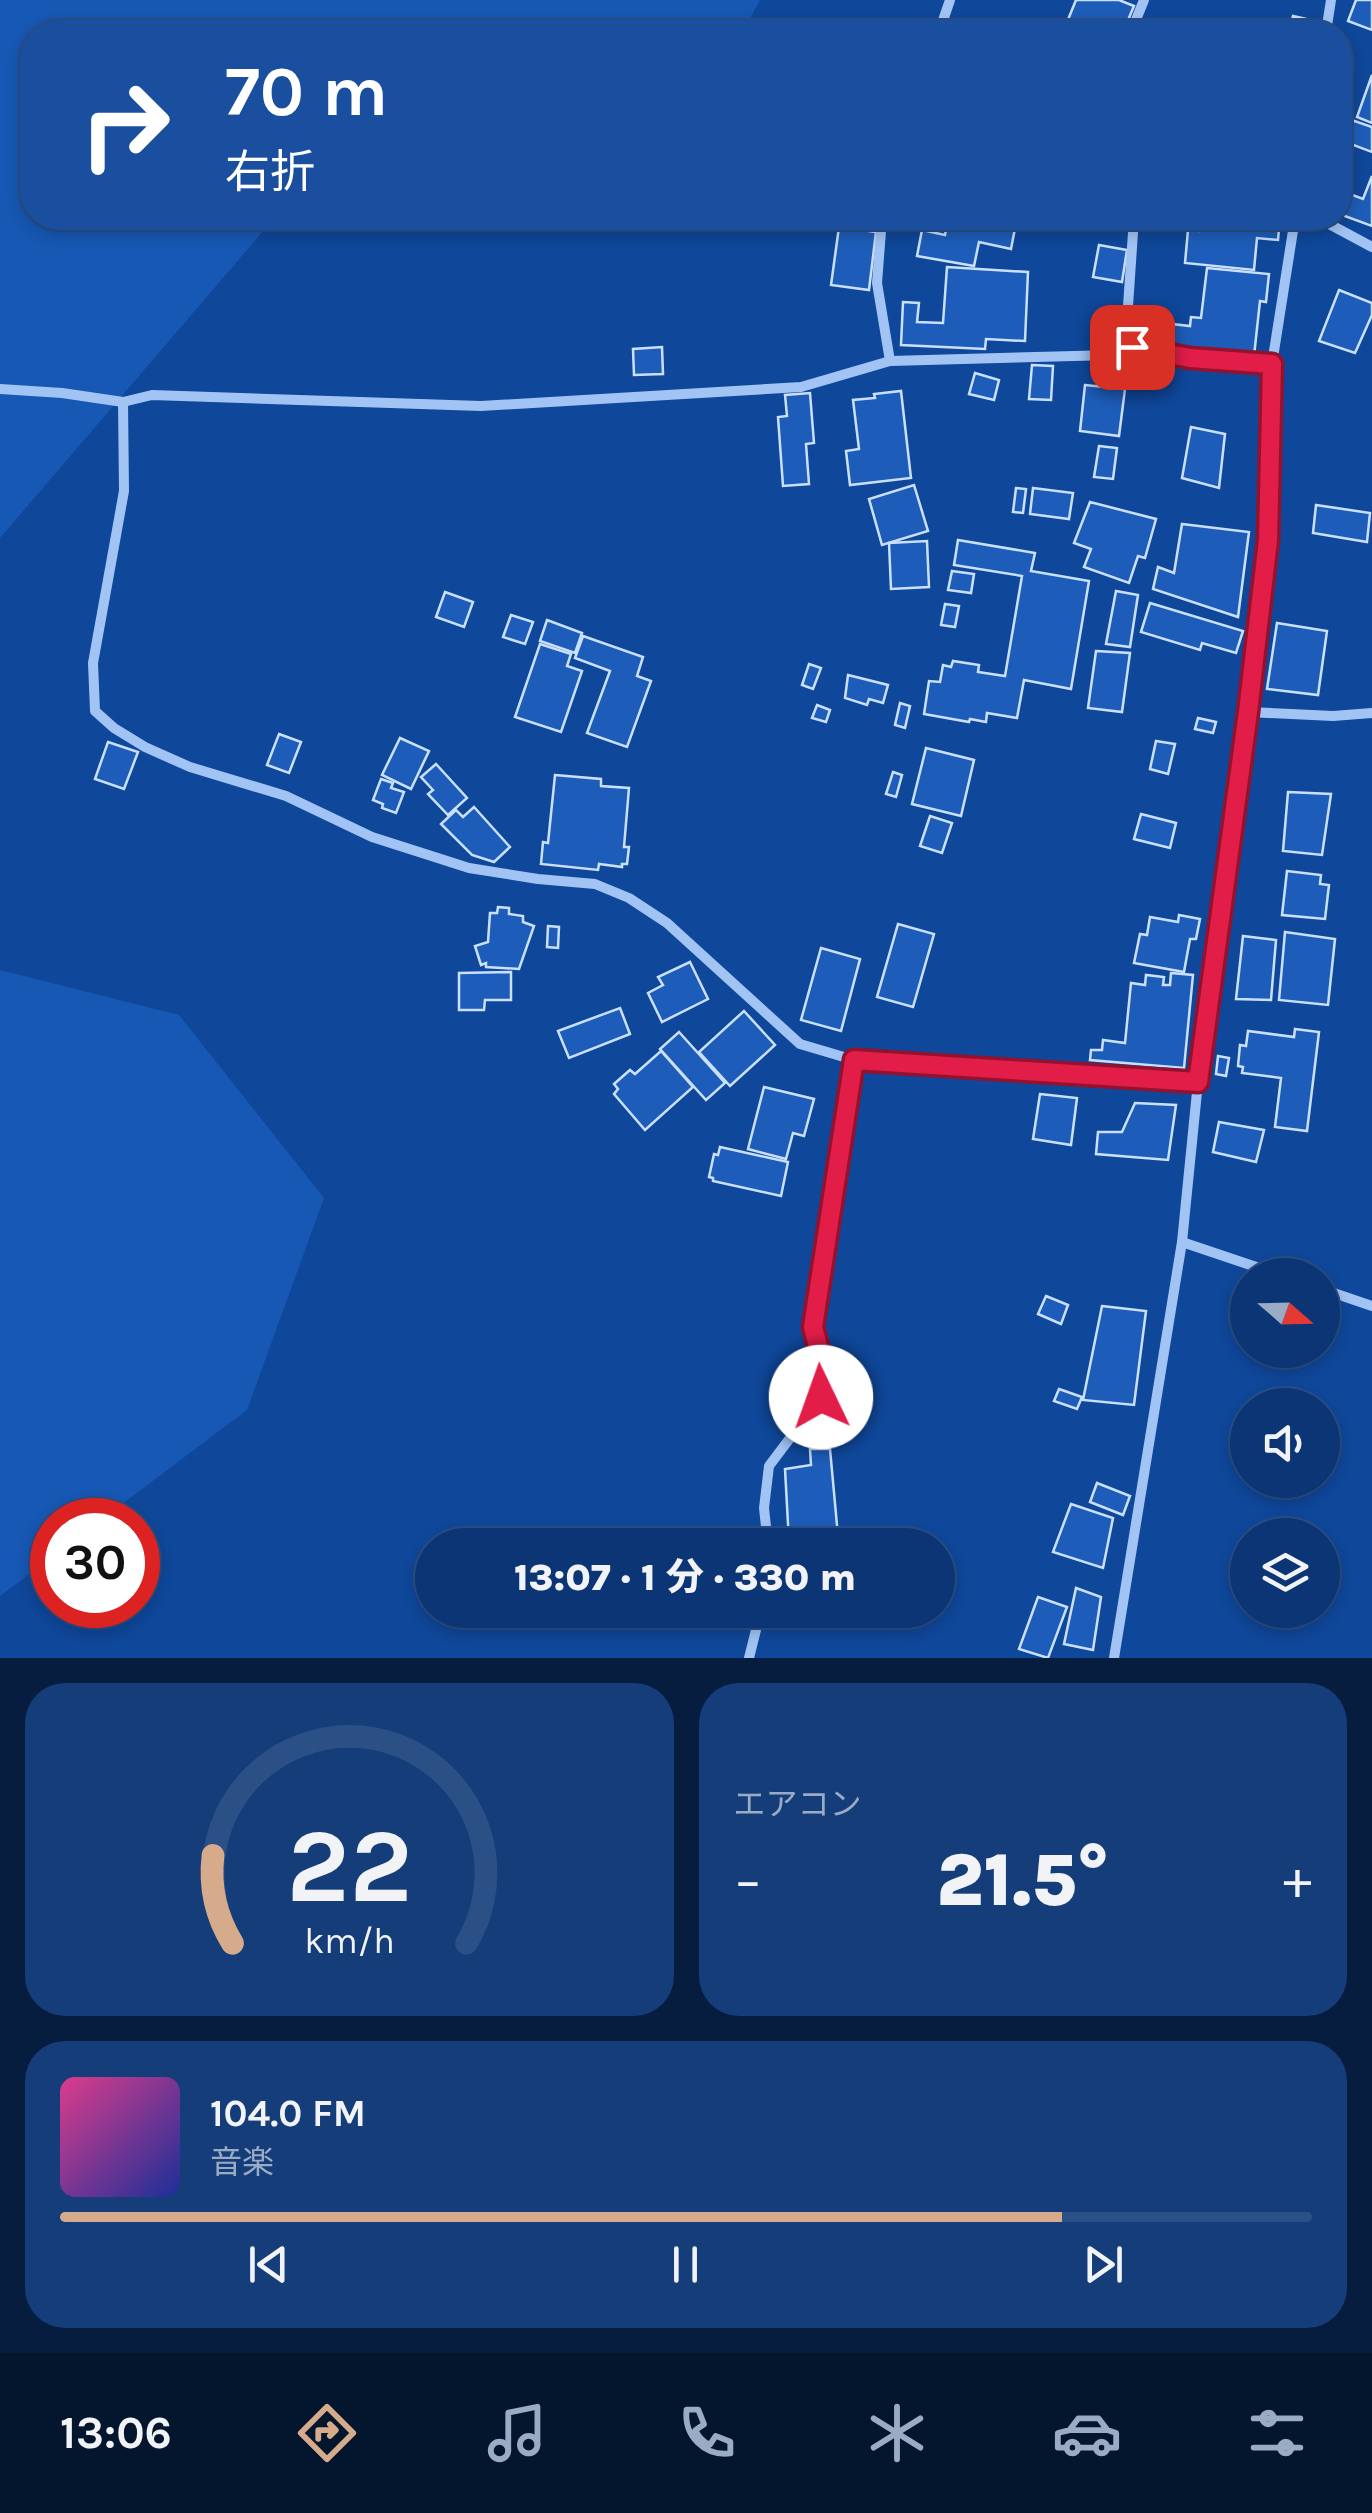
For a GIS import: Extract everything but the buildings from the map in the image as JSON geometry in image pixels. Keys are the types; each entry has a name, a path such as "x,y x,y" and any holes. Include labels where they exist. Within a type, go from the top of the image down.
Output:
{"street":[{"path":"881,230 877,282 890,361"},
{"path":"1125,350 1133,230"},
{"path":"1114,1658 1182,1242 1198,1082 1268,540 1272,364 1293,230"},
{"path":"1340,230 1372,247"},
{"path":"0,389 122,402 152,395 481,406 802,387 890,361 1113,354 1132,347 1190,358 1272,364"},
{"path":"122,402 124,491 94,664 95,711 114,728 190,767 286,796 372,838 469,868 538,880 595,884 629,898 667,923 800,1044 854,1060 1198,1082"},
{"path":"1248,712 1333,716 1372,713"},
{"path":"766,1528 764,1508 769,1466 821,1397 825,1374 813,1327 854,1060"},
{"path":"1182,1242 1230,1258"},
{"path":"1340,1295 1372,1306"},
{"path":"749,1658 756,1628"}],"shaded area":[{"path":"0,0 760,0 749,20 20,20 20,230 264,230 0,538"},
{"path":"0,970 179,1015 324,1198 247,1410 130,1498 30,1498 30,1574 0,1596"}],"route":[{"path":"821,1397 825,1374 813,1327 854,1060 1198,1082 1268,540 1272,364 1190,358 1132,347"}]}
